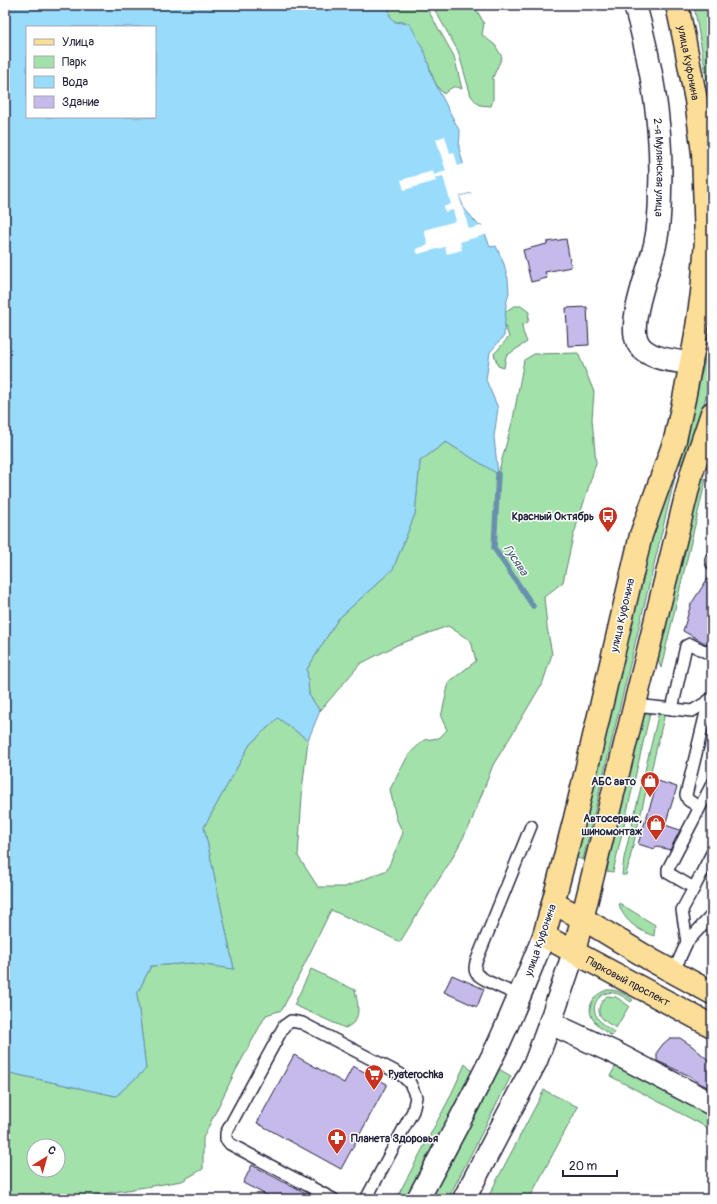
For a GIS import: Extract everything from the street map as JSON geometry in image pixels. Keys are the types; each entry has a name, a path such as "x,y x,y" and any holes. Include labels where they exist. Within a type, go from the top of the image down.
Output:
{"main road":[{"name":"улица Куфонина","path":"544,936 575,818 641,535 675,440 691,363 702,293 706,240 703,160 697,107 677,5"},
{"path":"574,952 692,472 712,413"},
{"path":"553,903 582,918 673,973 712,993"},
{"name":"Парковый проспект","path":"544,936 712,1026"}],"street":[{"name":"2-я Мулянская улица","path":"636,5 648,53 657,108 660,135 661,182 657,237 641,293 635,323 635,334 637,343 644,351 654,356 669,360 691,363"},
{"name":"улица Куфонина","path":"418,1199 461,1119 499,1042 520,996 544,936"},
{"path":"464,1199 536,1061 574,952"},
{"path":"550,1023 615,1053 712,1104"}],"lane":[{"path":"712,557 712,564"},
{"path":"672,709 686,646 690,644 712,655"},
{"path":"635,705 692,711 711,700"},
{"path":"699,808 688,800 686,795 711,700"},
{"path":"694,888 673,877 668,873 668,869 712,785"},
{"path":"520,996 485,980 477,974 475,969 476,962 531,826"},
{"path":"687,942 682,910 712,853"},
{"path":"673,973 687,942 712,915"},
{"path":"332,1199 230,1144 226,1139 226,1133 284,1026 291,1021 302,1023 400,1074 410,1083 416,1097 412,1110 366,1199"}],"green space":[{"path":"388,5 425,5 454,56 462,89 453,87 444,94 440,90 434,81 421,46 404,22 395,22 390,16"},
{"path":"432,5 476,5 476,9 484,23 482,35 495,45 502,57 493,77 493,100 491,106 479,105 471,96 458,51"},
{"path":"694,5 701,5 712,14 712,109"},
{"path":"514,306 521,306 529,312 528,322 522,325 527,342 506,356 504,368 498,366 494,354 509,337 504,323 503,313"},
{"path":"712,321 712,371 689,466 680,464 708,346"},
{"path":"578,353 594,392 592,419 596,463 573,537 563,582 544,597 552,654 543,682 493,765 470,825 450,862 400,942 331,910 282,1010 266,1015 235,1072 203,1138 203,1169 182,1181 72,1199 5,1199 5,1072 116,1096 146,1069 137,994 151,966 191,963 234,969 204,827 250,744 278,718 308,740 303,782 298,856 318,887 345,887 387,870 403,833 396,818 390,789 409,754 424,740 439,738 447,730 441,717 449,682 476,661 471,641 448,626 397,645 360,664 320,711 309,695 307,669 338,619 393,569 415,514 420,461 446,442 498,474 513,419 524,360 534,354"},
{"path":"667,471 676,473 583,860 575,857"},
{"path":"699,477 706,479 661,668 657,657"},
{"path":"647,712 650,713 613,872 607,871 614,830 640,722"},
{"path":"659,712 665,713 626,875 622,875 624,858"},
{"path":"619,903 655,925 654,936 636,927 629,921 621,911"},
{"path":"311,969 355,990 358,1012 355,1021 351,1025 345,1028 294,1005"},
{"path":"607,990 621,992 633,1000 631,1002 619,994 609,993 601,996 595,1003 594,1008 597,1017 600,1022 614,1032 612,1036 597,1024 590,1012 590,1007 594,998"},
{"path":"607,996 616,997 629,1006 616,1028 607,1023 599,1013 599,1007"},
{"path":"618,1062 712,1112 712,1130 610,1076"},
{"path":"465,1064 473,1072 408,1199 396,1199 448,1101"},
{"path":"497,1068 511,1076 448,1199 430,1199"},
{"path":"544,1090 578,1107 529,1199 487,1199"}],"water":[{"path":"5,5 388,5 390,16 395,22 410,24 426,55 431,74 460,132 459,148 471,193 459,196 464,208 479,226 482,225 490,247 496,246 504,264 508,279 509,293 506,304 504,336 490,352 486,380 498,408 494,437 498,474 446,442 420,461 415,514 393,569 338,619 307,669 309,695 320,711 308,740 278,718 250,744 204,827 234,969 191,963 151,966 137,994 146,1069 116,1096 5,1072"}],"pier":[{"path":"445,136 450,153 454,152 458,166 464,164 473,192 459,196 469,229 484,225 488,234 460,242 462,250 447,254 445,247 418,254 416,249 428,245 424,230 456,221 453,210 445,212 443,207 451,204 443,176 435,178 436,181 404,190 401,180 433,171 434,175 446,171 436,139"}],"building":[{"path":"566,239 571,267 545,272 547,278 531,282 523,250 547,244 547,242"},
{"path":"587,307 589,345 568,346 566,308"},
{"path":"712,572 712,647 683,631 691,604"},
{"path":"658,781 677,787 665,825 680,830 670,850 656,846 654,849 638,844"},
{"path":"452,975 484,989 477,1007 444,992"},
{"path":"670,1038 680,1038 712,1063 712,1089 701,1084 690,1076 657,1061 657,1052"},
{"path":"294,1055 344,1083 353,1066 387,1084 341,1169 257,1123"},
{"path":"252,1165 315,1199 274,1199 243,1183"}],"waterway":[{"name":"Гусява","path":"498,474 494,548 533,606"}],"place":[{"name":"Красный Октябрь","path":"608,533"},
{"name":"АБС авто","path":"650,798"},
{"name":"Автосервис, шиномонтаж","path":"656,841"},
{"name":"Pyaterochka","path":"374,1091"},
{"name":"Планета Здоровья","path":"337,1155"}]}
